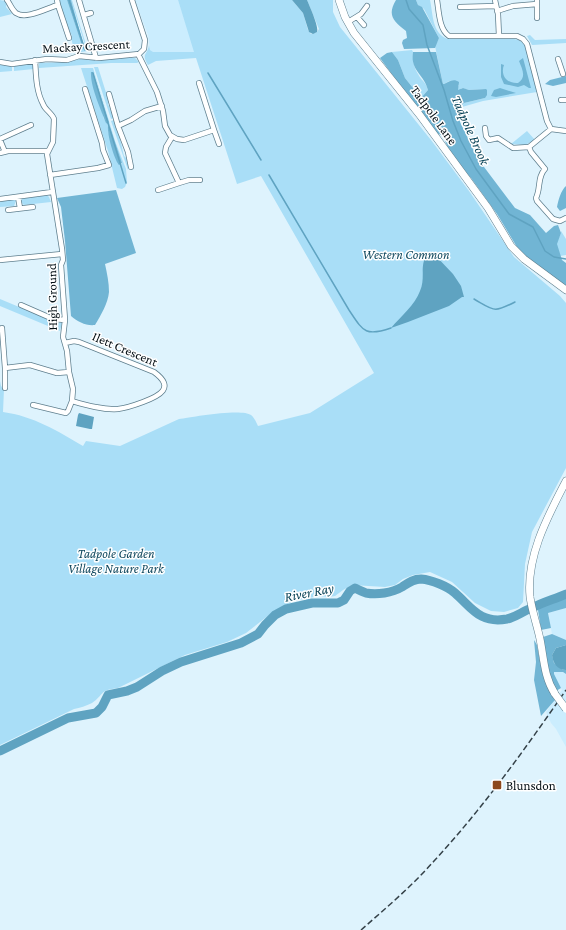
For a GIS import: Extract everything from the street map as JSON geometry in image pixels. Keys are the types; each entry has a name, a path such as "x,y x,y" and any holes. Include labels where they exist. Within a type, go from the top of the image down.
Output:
{"street":[{"path":"7,0 15,12 23,15 33,14 58,2 69,38"},
{"path":"79,0 96,58"},
{"name":"Mackay Crescent","path":"0,62 12,64 35,60 69,59 79,56 96,58 138,54 144,49 145,40 132,0"},
{"name":"Tadpole Lane","path":"339,0 348,22 358,39 431,129 488,208 511,246 524,259 566,290"},
{"path":"437,0 442,27 445,33 449,36 518,36 526,42 551,129"},
{"path":"495,0 499,36"},
{"path":"460,7 497,9 537,2 537,18"},
{"path":"348,22 363,12 367,6"},
{"path":"84,16 91,13"},
{"path":"357,17 364,25"},
{"path":"138,54 155,87 162,106 166,128 172,137 179,140 184,140 214,130"},
{"path":"558,59 563,70"},
{"name":"High Ground","path":"35,60 40,99 44,108 52,115 54,119 53,142 46,154 63,260 61,265 65,320 63,335 68,353 69,372 73,389 72,401"},
{"path":"199,83 219,144"},
{"path":"50,175 98,168 110,168 103,152 102,143 85,89"},
{"path":"109,94 118,126 128,152 131,167"},
{"path":"118,126 145,111 162,106"},
{"path":"31,125 0,140 2,153 47,151"},
{"path":"485,128 486,136 489,140 498,138 513,148 529,147 551,129 566,131"},
{"path":"172,137 166,147 166,153 179,183"},
{"path":"529,147 531,152 545,169 541,174 539,191 536,197 537,201 553,218 562,221 566,218"},
{"path":"158,190 189,180 200,180"},
{"path":"0,199 52,192"},
{"path":"18,197 20,208"},
{"path":"8,210 33,207"},
{"path":"0,260 62,254"},
{"path":"21,305 53,320 65,320"},
{"path":"2,328 5,388"},
{"name":"Ilett Crescent","path":"65,343 74,341 80,342 154,372 162,380 164,388 163,392 158,396 125,408 110,408 72,401"},
{"path":"5,368 30,365 56,373 69,372"},
{"path":"32,405 64,414 68,411 72,401"},
{"path":"566,482 537,544 532,570 530,596 540,639 544,670 548,682 566,709"}],"shaded area":[{"path":"67,0 71,0 85,50 83,49"},
{"path":"135,0 178,0 195,52 152,52 150,50 148,35"},
{"path":"292,0 307,0 316,22 317,32 313,34 309,32 303,13"},
{"path":"396,0 416,0 418,5 422,7 439,38 435,48 404,49 402,43 403,40 407,38 406,31 395,21 392,14 393,5"},
{"path":"392,52 398,60 405,78 421,98 428,90 424,80 415,68 413,52 436,52 443,84 455,80 459,82 458,90 463,88 469,90 487,90 487,95 485,98 464,103 458,109 460,122 478,159 515,208 530,215 546,233 554,226 558,225 561,233 557,244 562,260 566,263 566,287 520,252 497,214 471,178 452,157 445,141 445,136 435,133 380,58 387,53"},
{"path":"523,58 531,88 524,85 518,87 504,84 501,77 501,64 504,65 503,72 505,78 511,82 518,83 521,81 523,76 519,61"},
{"path":"91,72 93,72 109,122 108,124 106,123 96,98 92,84"},
{"path":"566,76 566,83 553,86 545,84 550,80"},
{"path":"500,88 516,93 496,97 491,96 494,90"},
{"path":"108,126 110,127 122,163 119,165 111,146"},
{"path":"566,186 566,208 560,211 557,207 558,202 561,193"},
{"path":"116,190 136,253 105,264 109,289 107,300 95,325 88,325 79,322 71,316 61,207 57,198"},
{"path":"434,254 453,274 461,286 464,297 449,306 391,328 418,296 422,286 423,263 427,255"},
{"path":"79,413 94,417 92,429 76,426"},
{"path":"566,598 566,608 548,613 551,628 541,630 538,610 541,606"},
{"path":"566,608 566,640 552,634 548,613"},
{"path":"552,634 566,640 566,645 556,648 552,655 554,663 563,670 566,670 566,674 563,672 554,672 561,688 556,691 545,665 543,637"},
{"path":"534,640 537,645 545,680 555,700 541,716 534,680 536,662"},
{"path":"566,645 566,670 563,670 556,666 552,655 556,648"},
{"path":"554,672 563,672 566,674 566,700 562,707 566,713 566,747 546,712 562,690 553,674"}],"green space":[{"path":"0,0 7,3 6,7 12,14 0,17"},
{"path":"59,0 67,0 83,49 86,48 72,0 88,51 75,53 71,38 72,36 63,16"},
{"name":"Tadpole Garden Village Nature Park","path":"178,0 292,0 303,13 308,30 311,34 317,32 319,29 307,0 333,0 333,12 340,27 431,140 469,191 514,257 560,296 566,303 566,468 532,532 525,564 523,602 518,608 504,612 491,611 475,603 452,582 430,572 413,575 403,579 395,585 385,587 352,585 335,596 319,596 293,601 274,611 246,633 227,642 185,655 118,688 108,690 102,693 92,703 74,709 0,745 0,381 1,386 4,389 3,412 35,421 55,430 83,446 86,441 120,446 179,419 238,412 251,415 258,426 310,413 374,373 261,176 237,184 196,58 156,61 148,65 145,56 149,45 150,50 153,52 194,52"},
{"path":"416,0 430,0 436,28 439,33 448,39 514,39 525,44 537,92 483,101 462,107 464,103 485,98 486,89 469,90 462,88 459,91 457,89 459,85 449,81 443,84 435,46 439,38 424,9 418,5"},
{"path":"530,35 535,40 566,39 566,43 532,45 527,36"},
{"path":"412,50 415,69 419,77 426,84 428,90 421,98 405,78 398,60 392,52"},
{"path":"135,58 139,62 39,68 40,63 67,62 80,59 96,60"},
{"path":"30,63 33,65 34,69 14,71 14,66"},
{"path":"0,65 12,66 12,71 0,72"},
{"path":"94,67 98,67 109,102 108,104 114,118 111,119"},
{"path":"81,68 93,68 115,141 126,169 127,182 125,187 122,189 117,188 108,151","holes":["94,73 109,122 104,119 91,74","108,126 110,127 122,164 118,164 108,131"]},
{"path":"114,120 119,133 124,156 127,159 129,167 128,170 111,121"},
{"path":"527,131 535,140 525,145 511,144"},
{"path":"47,195 51,202 24,205 21,202 22,199"},
{"path":"14,199 16,201 14,206 0,207 0,201"},
{"path":"561,231 566,239 566,255 560,256 556,244"},
{"path":"0,299 55,322 62,323 60,331 0,306"}],"waterway":[{"path":"69,0 85,50"},
{"name":"Tadpole Brook","path":"406,0 409,9 423,25 427,45 444,90 453,121 461,141 476,169 509,214 533,227 545,251 554,257 566,259"},
{"path":"93,73 126,183"},
{"path":"208,73 261,160"},
{"path":"269,175 358,323 370,332 382,331 391,328"},
{"path":"474,299 494,309 502,308 515,302"},
{"name":"River Ray","path":"0,751 68,718 96,713 102,707 108,695 137,687 162,671 181,662 241,643 258,634 275,615 286,609 312,603 338,603 344,600 350,591 355,588 366,593 375,594 394,591 413,580 421,579 430,581 452,590 477,614 483,617 498,620 510,618 566,594"}],"railway":[{"path":"361,930 399,897 426,870 470,820 503,778 566,690"}],"place":[{"name":"Blunsdon","path":"497,785"}],"park label":[{"name":"Western Common","path":"406,254"}]}
